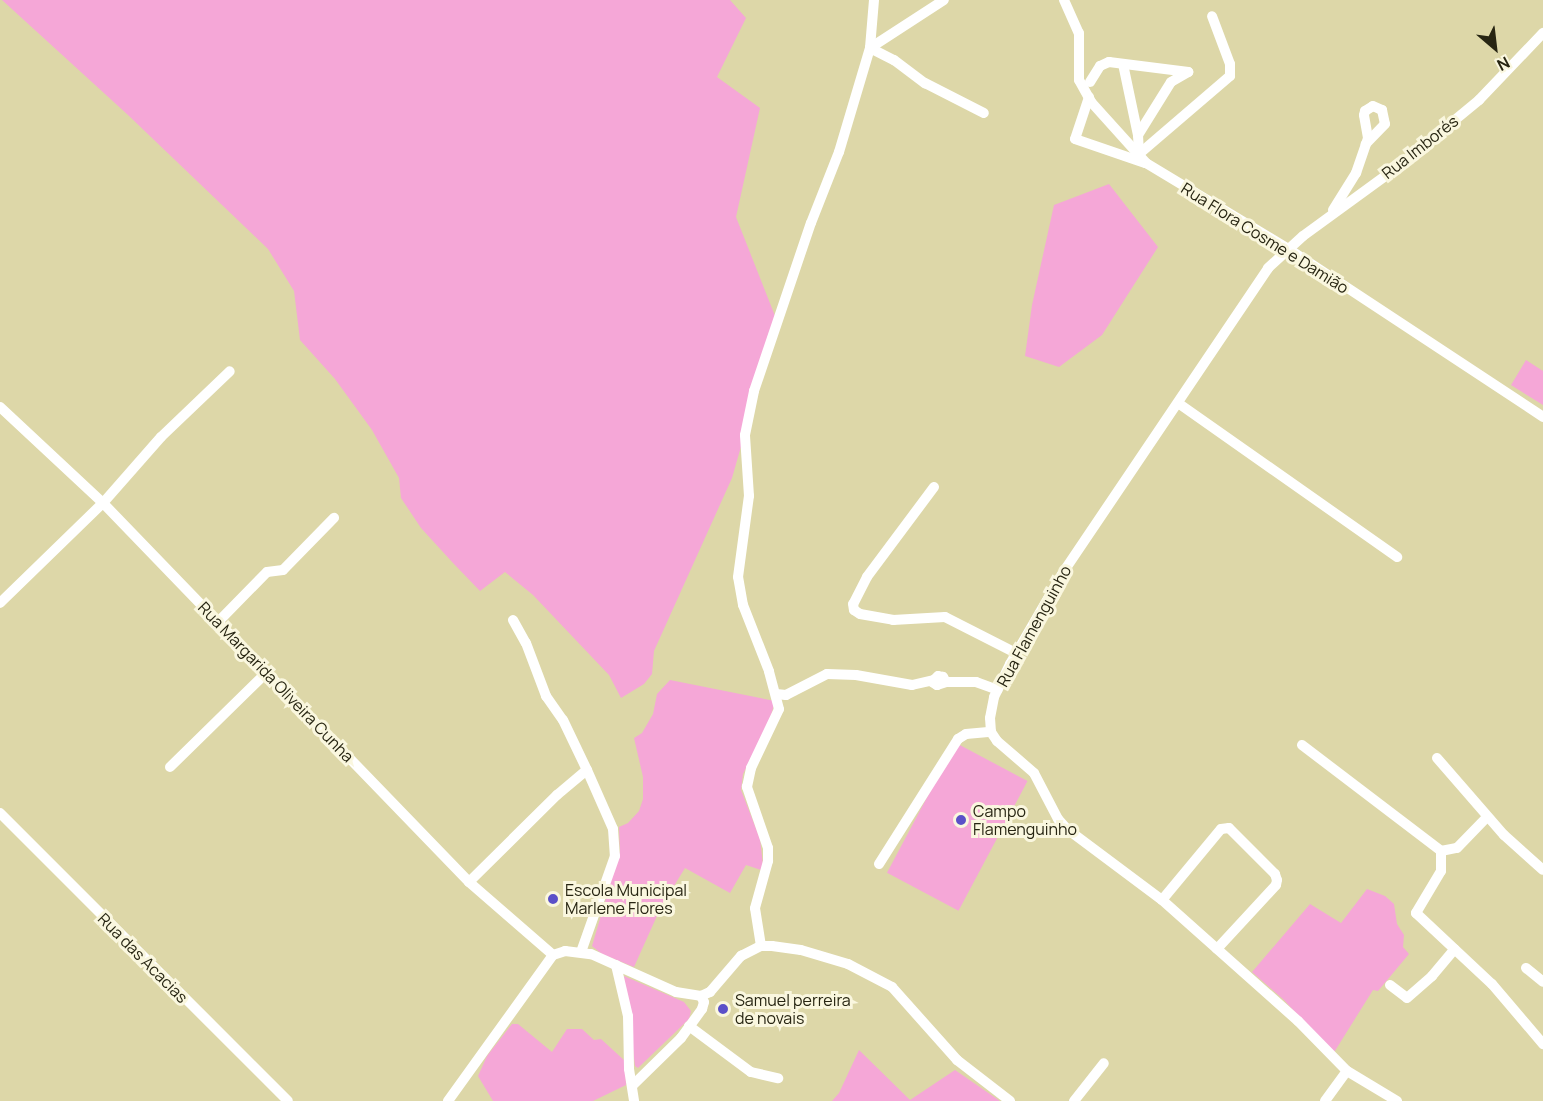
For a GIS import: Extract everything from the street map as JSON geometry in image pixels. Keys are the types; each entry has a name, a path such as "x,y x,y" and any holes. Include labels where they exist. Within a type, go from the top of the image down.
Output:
{"street":[{"path":"761,946 755,908 768,861 768,848 748,797 747,787 751,768 779,709 776,694 743,605 738,577 749,496 745,435 760,374 811,223 839,152 870,48 873,0"},
{"path":"870,48 944,0"},
{"name":"Rua Flora Cosme e Damião","path":"1064,0 1079,33 1079,80 1089,97 1142,158 1287,248 1543,417"},
{"path":"1142,158 1230,76 1232,69 1212,16"},
{"name":"Rua Imborés","path":"1287,248 1399,165 1479,100 1543,33"},
{"path":"870,48 894,60 925,82 984,113"},
{"path":"1090,82 1100,66 1109,62 1188,72 1171,82 1138,135"},
{"path":"1123,64 1142,158"},
{"path":"1089,97 1076,139 1142,158"},
{"path":"1329,216 1356,173 1366,144"},
{"name":"Rua Flamenguinho","path":"991,732 990,718 998,690 1016,653 1064,572 1268,268 1287,248"},
{"path":"0,603 103,503 161,437 230,371"},
{"path":"1178,403 1398,557"},
{"name":"Rua Margarida Oliveira Cunha","path":"0,407 103,503 469,882 553,956"},
{"path":"934,487 867,578 853,604 854,610 860,614 893,620 945,617 1016,653"},
{"path":"218,622 267,572 283,570 334,518"},
{"path":"513,620 526,643 546,696 563,720 613,829 616,849 581,952"},
{"path":"170,767 267,672"},
{"path":"776,694 786,694 827,674 856,675 912,685 933,680 937,685 946,682 976,682 998,690"},
{"path":"879,864 958,739 966,734 991,732 997,741 1034,772 1058,819 1067,829 1162,900 1299,1021 1347,1071 1397,1101"},
{"path":"1302,745 1441,851 1457,848 1487,817"},
{"path":"1437,758 1487,817 1543,870"},
{"path":"469,882 557,795 587,770"},
{"name":"Rua das Acacias","path":"0,813 282,1099"},
{"path":"1162,900 1221,829 1229,828 1275,874 1277,880 1276,885 1217,949"},
{"path":"1441,851 1441,871 1416,913 1492,984 1543,1044"},
{"path":"448,1101 544,965 553,956 565,951 581,952 676,992 701,996 710,992 741,956 761,946 783,946 811,952 865,971 892,987 957,1060 1010,1101"},
{"path":"1390,985 1407,998 1432,976 1455,949"},
{"path":"616,965 628,1016 629,1069 634,1101"},
{"path":"1526,968 1543,982"},
{"path":"633,1084 673,1046 689,1026 702,1009 704,1002 701,996"},
{"path":"689,1026 751,1072 778,1078"},
{"path":"1074,1101 1104,1063"},
{"path":"1325,1101 1347,1071"}],"shaded area":[{"path":"2,0 730,0 746,18 717,77 760,108 736,217 777,321 732,478 654,651 652,674 644,684 621,698 609,675 533,595 505,572 480,591 453,563 421,528 401,498 399,478 372,430 335,379 300,340 294,291 268,249 128,115"},
{"path":"1109,184 1158,247 1102,335 1059,367 1025,356 1032,305 1054,205"},
{"path":"1526,360 1543,371 1543,405 1511,385"},
{"path":"670,680 775,701 770,719 743,774 741,790 760,839 763,865 761,870 746,865 730,893 685,868 661,907 634,967 602,954 592,946 620,851 619,827 628,823 639,811 643,799 643,777 634,738 642,733 653,714 657,694"},
{"name":"Campo Flamenguinho","path":"956,743 1028,781 959,911 887,873"},
{"path":"1367,889 1385,896 1394,904 1397,924 1404,935 1403,947 1409,954 1378,991 1373,990 1333,1054 1284,1000 1252,972 1310,904 1341,923"},
{"path":"624,976 684,1002 691,1011 689,1019 638,1068 635,1066"},
{"path":"512,1024 518,1024 552,1052 567,1029 582,1029 594,1040 601,1039 625,1061 626,1085 593,1101 493,1101 478,1076 487,1056"},
{"path":"859,1050 910,1100 955,1070 1000,1101 832,1101 839,1093"}],"place":[{"name":"Campo Flamenguinho","path":"961,820"},
{"name":"Escola Municipal Marlene Flores","path":"553,899"},
{"name":"Samuel perreira de novais","path":"723,1009"}]}
